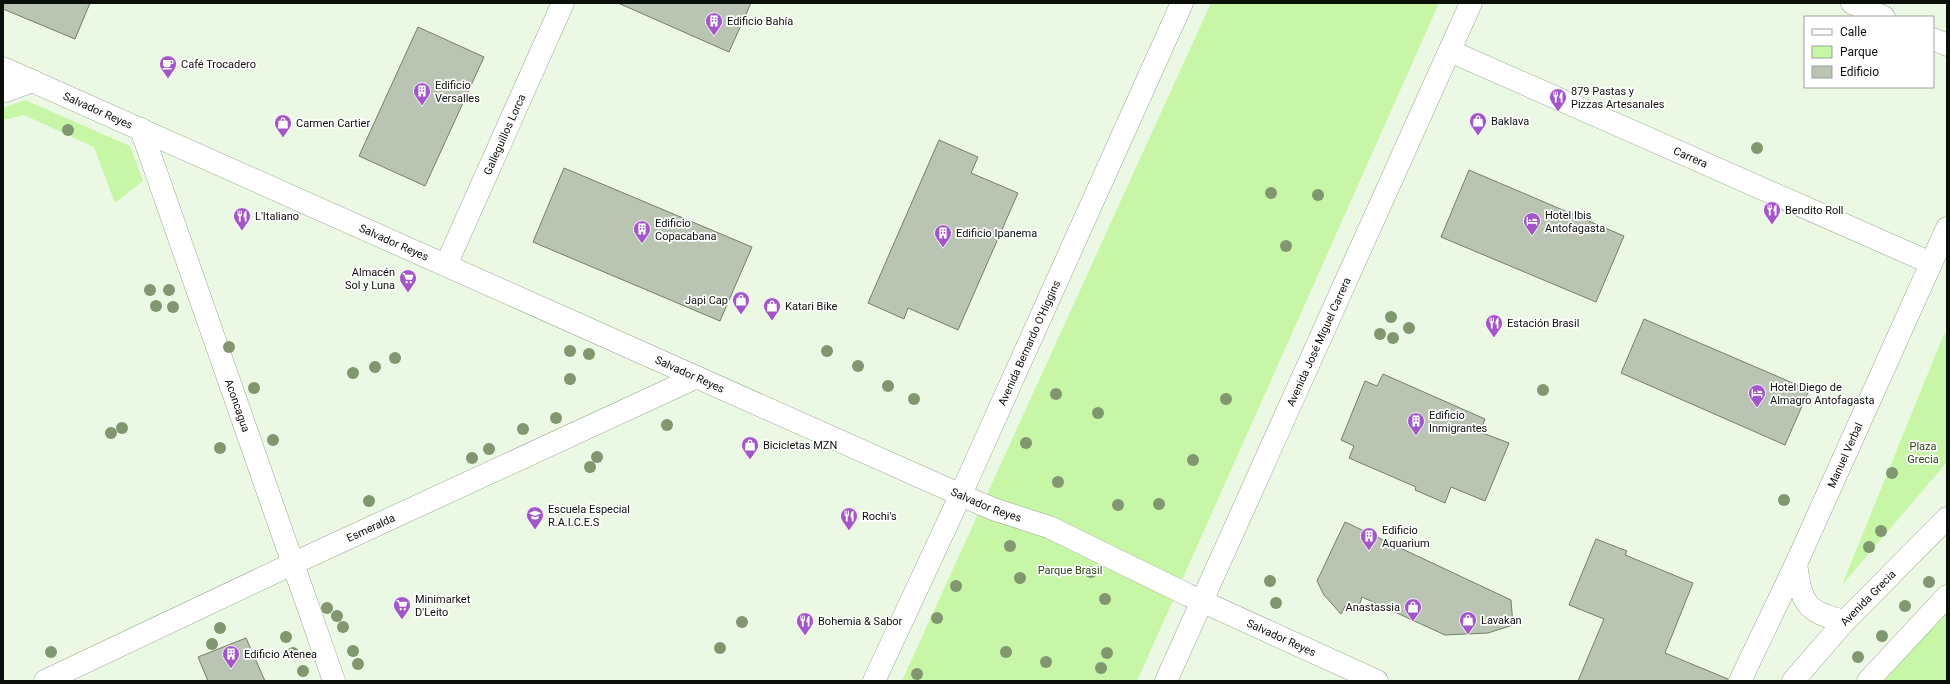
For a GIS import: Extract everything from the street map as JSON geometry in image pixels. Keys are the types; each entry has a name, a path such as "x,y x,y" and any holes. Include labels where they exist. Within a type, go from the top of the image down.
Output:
{"main road":[{"name":"Galleguillos Lorca","path":"446,266 563,3"},
{"name":"Avenida Bernardo O'Higgins","path":"874,681 961,494 1182,3"},
{"name":"Avenida José Miguel Carrera","path":"1166,681 1471,3"},
{"path":"1852,3 1882,16"},
{"path":"1934,40 1947,46"},
{"name":"Carrera","path":"1450,51 1931,263"},
{"name":"Salvador Reyes","path":"3,68 996,510 1049,527 1202,602 1377,681"},
{"path":"3,92 33,81"},
{"name":"Aconcagua","path":"141,129 334,681"},
{"name":"Manuel Verbal","path":"1740,681 1796,564 1947,228"},
{"name":"Esmeralda","path":"45,681 292,564 697,377"},
{"name":"Avenida Grecia","path":"1793,681 1845,620 1947,518"},
{"path":"1796,564 1800,590 1806,604 1818,613 1845,620"},
{"path":"1868,681 1947,596"}],"green space":[{"name":"Parque Brasil","path":"1211,3 1439,3 1137,681 902,681"},
{"path":"25,100 130,146 143,181 115,203 94,147 24,115 3,120 3,108"},
{"name":"Plaza Grecia","path":"1944,334 1947,337 1947,462 1842,585"},
{"path":"1947,612 1947,681 1884,681"}],"building":[{"path":"3,3 90,3 75,39 3,9"},
{"name":"Edificio Bahía","path":"618,3 751,3 729,52"},
{"name":"Edificio Versalles","path":"418,27 484,57 425,186 359,156"},
{"name":"Edificio Ipanema","path":"939,140 978,157 971,173 1018,193 958,330 908,308 904,319 868,303"},
{"name":"Edificio Copacabana","path":"564,168 752,247 720,321 533,242"},
{"name":"Hotel Ibis Antofagasta","path":"1469,170 1624,236 1596,302 1441,237"},
{"path":"1644,319 1809,390 1785,445 1621,373"},
{"name":"Edificio Inmigrantes","path":"1383,374 1485,419 1480,432 1509,443 1485,501 1451,487 1445,503 1415,490 1416,487 1349,458 1354,446 1341,440 1365,381 1377,386"},
{"name":"Edificio Aquarium","path":"1345,522 1511,600 1513,625 1488,633 1445,635 1362,597 1358,609 1345,606 1341,614 1324,595 1317,581"},
{"path":"1596,539 1627,551 1625,555 1693,583 1665,653 1728,679 1728,681 1578,681 1604,619 1569,605"},
{"name":"Edificio Atenea","path":"246,638 265,681 208,681 198,657"}],"place":[{"name":"Edificio Bahía","path":"714,36"},
{"name":"Café Trocadero","path":"168,79"},
{"name":"Edificio Versalles","path":"422,106"},
{"name":"879 Pastas y Pizzas Artesanales","path":"1558,112"},
{"name":"Baklava","path":"1478,136"},
{"name":"Carmen Cartier","path":"283,138"},
{"name":"Bendito Roll","path":"1772,225"},
{"name":"L'Italiano","path":"242,231"},
{"name":"Hotel Ibis Antofagasta","path":"1532,236"},
{"name":"Edificio Copacabana","path":"642,244"},
{"name":"Edificio Ipanema","path":"943,248"},
{"name":"Almacén Sol y Luna","path":"408,293"},
{"name":"Japi Cap","path":"741,315"},
{"name":"Katari Bike","path":"772,321"},
{"name":"Estación Brasil","path":"1494,338"},
{"name":"Hotel Diego de Almagro Antofagasta","path":"1757,408"},
{"name":"Edificio Inmigrantes","path":"1416,436"},
{"name":"Bicicletas MZN","path":"750,460"},
{"name":"Escuela Especial R.A.I.C.E.S","path":"535,530"},
{"name":"Rochi's","path":"849,531"},
{"name":"Edificio Aquarium","path":"1369,551"},
{"name":"Minimarket D'Leito","path":"402,620"},
{"name":"Anastassia","path":"1413,622"},
{"name":"Lavakan","path":"1468,635"},
{"name":"Bohemia & Sabor","path":"805,636"},
{"name":"Edificio Atenea","path":"231,669"}]}
